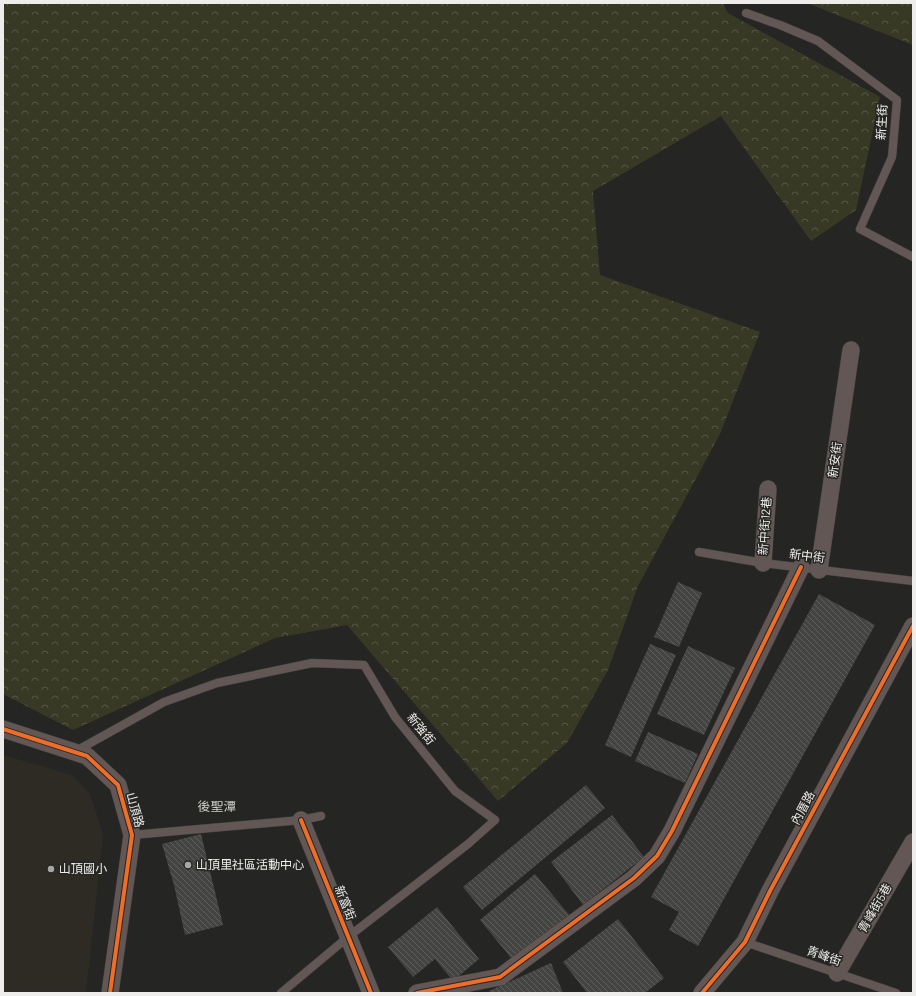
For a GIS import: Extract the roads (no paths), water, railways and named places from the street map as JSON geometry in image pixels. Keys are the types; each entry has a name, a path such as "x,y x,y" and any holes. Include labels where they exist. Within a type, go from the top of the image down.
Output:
{"street":[{"name":"新安街","path":"819,570 851,350"},
{"name":"新中街12巷","path":"763,563 768,489"},
{"path":"417,993 500,977 634,878 657,856 672,831 801,567"},
{"name":"內厝路","path":"702,993 744,942 773,884 913,626"},
{"name":"山頂路","path":"3,730 87,756 118,785 132,835 110,993"},
{"name":"新富街","path":"301,820 371,993"},
{"name":"青峰街5巷","path":"837,973 913,842"}],"lane":[{"name":"新生街","path":"746,13 818,41 897,100 892,157 860,229 913,257"},
{"name":"新中街","path":"699,552 763,563 913,581"},
{"name":"新強街","path":"74,752 164,702 217,683 312,663 364,665 395,717 455,790 495,820 468,844 348,937 281,993"},
{"path":"132,835 301,820 321,816"},
{"name":"青峰街","path":"744,942 896,993"}],"place":[{"name":"山頂里社區活動中心","path":"188,865"},
{"name":"山頂國小","path":"51,869"}],"district":[{"name":"後聖潭","path":"217,806"}]}
